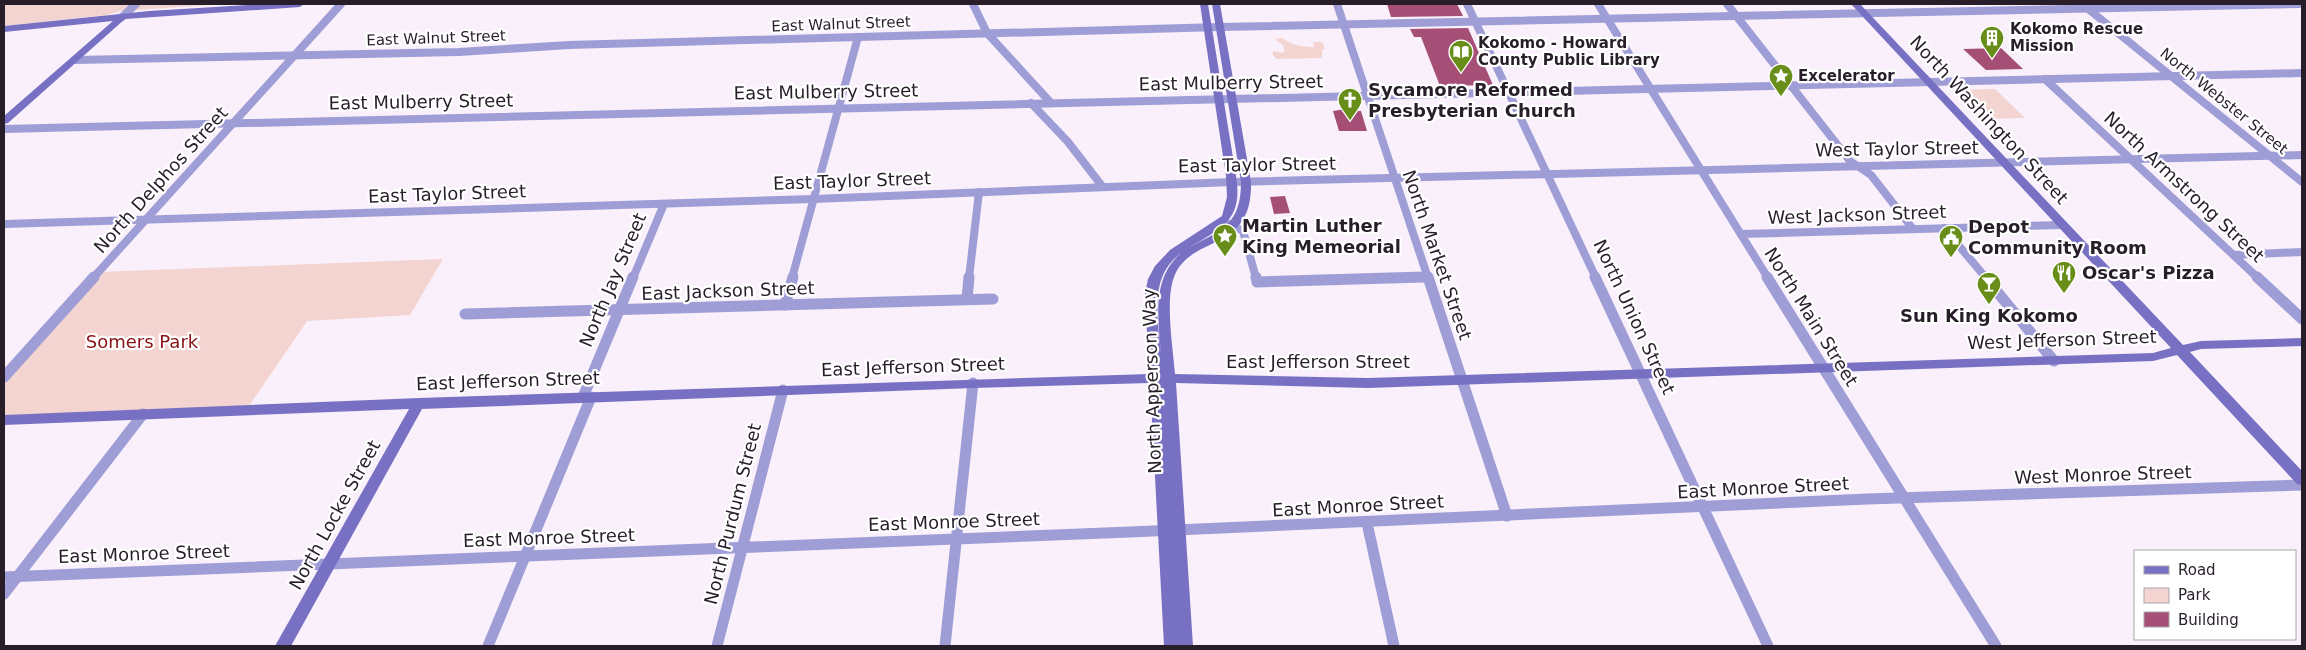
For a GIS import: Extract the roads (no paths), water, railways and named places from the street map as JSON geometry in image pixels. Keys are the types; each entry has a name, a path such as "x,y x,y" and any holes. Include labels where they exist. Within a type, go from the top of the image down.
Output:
{"main road":[{"path":"4,29 122,17 300,4"},
{"name":"North Apperson Way","path":"1204,4 1232,182 1232,203 1226,219 1228,224"},
{"name":"North Apperson Way","path":"1185,646 1172,531 1163,378 1151,294 1152,282 1158,269 1177,248 1228,224 1246,204 1246,182 1216,4"},
{"name":"North Washington Street","path":"1855,4 2302,480"},
{"path":"4,121 76,60 122,17"},
{"name":"West Jefferson Street","path":"1823,367 2153,357 2201,345 2302,342"},
{"name":"East Jefferson Street","path":"4,420 973,383 1163,378 1358,383 1823,367"},
{"name":"North Locke Street","path":"284,646 419,403"},
{"name":"North Apperson Way","path":"1172,531 1172,646"}],"street":[{"path":"122,17 136,4"},
{"name":"North Delphos Street","path":"4,377 341,4"},
{"path":"973,4 987,33 1051,103"},
{"name":"North Market Street","path":"1337,4 1508,516"},
{"name":"North Union Street","path":"1467,4 1510,92 1768,646"},
{"name":"North Main Street","path":"1598,4 1996,646"},
{"path":"1727,4 1850,161 1871,175 1913,229"},
{"name":"East Walnut Street","path":"76,60 459,52 569,45 1220,27 1864,14 2085,6 2299,4"},
{"name":"North Webster Street","path":"2085,6 2302,182"},
{"path":"785,305 858,37"},
{"name":"East Mulberry Street","path":"4,129 2302,72"},
{"name":"North Armstrong Street","path":"2045,79 2302,319"},
{"path":"1031,103 1068,142 1102,186"},
{"name":"West Taylor Street","path":"1702,171 2302,155"},
{"name":"East Taylor Street","path":"4,224 814,199 1102,186 1702,171"},
{"path":"967,299 979,192"},
{"name":"North Jay Street","path":"488,646 587,397 619,310 664,204"},
{"path":"1228,224 1243,231 1246,236 1257,282 1428,277"},
{"name":"West Jackson Street","path":"1741,234 2063,225"},
{"path":"1944,228 2054,361"},
{"path":"2234,255 2302,252"},
{"name":"East Jackson Street","path":"465,314 993,298"},
{"path":"946,646 973,383"},
{"name":"North Purdum Street","path":"717,646 784,390"},
{"path":"4,594 143,414"},
{"name":"West Monroe Street","path":"1905,499 2302,486"},
{"name":"East Monroe Street","path":"4,577 1367,523 1905,499"},
{"path":"1367,523 1394,646"}],"place":[{"name":"Kokomo Rescue Mission","path":"1992,59"},
{"name":"Kokomo - Howard County Public Library","path":"1461,73"},
{"name":"Excelerator","path":"1781,97"},
{"name":"Sycamore Reformed Presbyterian Church","path":"1350,121"},
{"name":"Martin Luther King Memeorial","path":"1225,257"},
{"name":"Depot Community Room","path":"1951,258"},
{"name":"Oscar's Pizza","path":"2064,294"},
{"name":"Sun King Kokomo","path":"1989,305"}],"park label":[{"name":"Somers Park","path":"142,342"}]}
